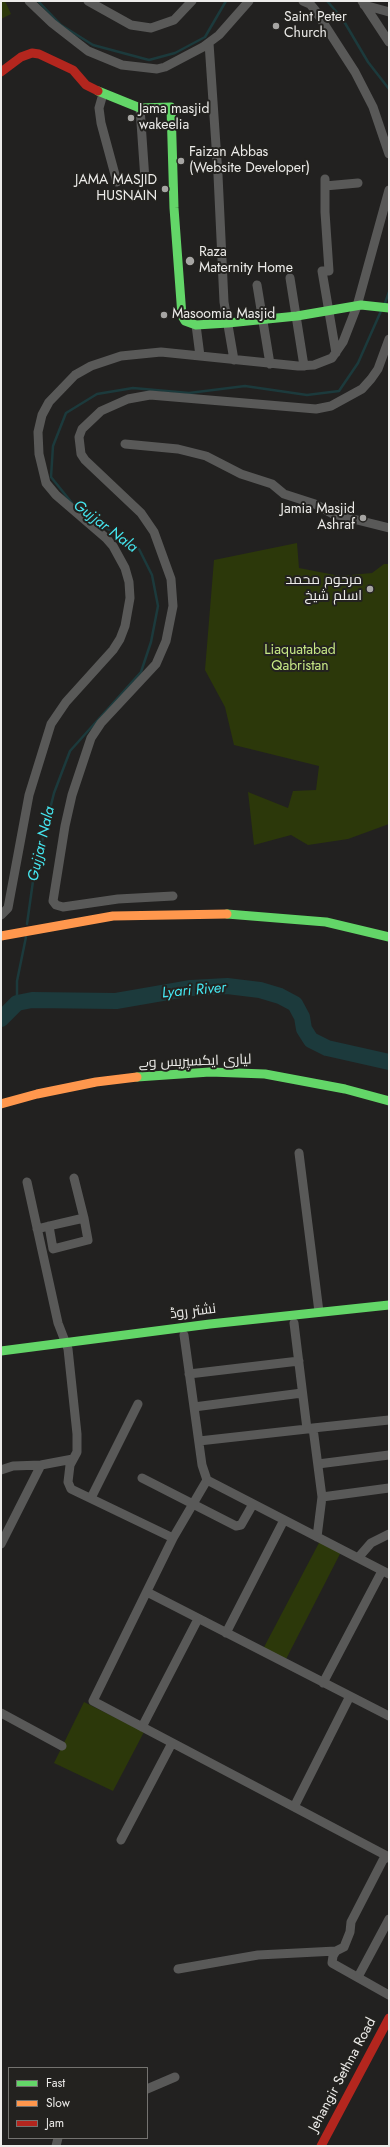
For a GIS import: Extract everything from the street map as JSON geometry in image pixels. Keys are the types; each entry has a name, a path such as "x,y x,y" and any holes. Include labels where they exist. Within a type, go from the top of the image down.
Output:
{"main road":[{"path":"1,72 21,57 32,53 39,54 73,70 86,85 103,94 140,108 170,107 174,208 182,316 185,321 196,325 228,323 297,316 359,306 389,308"},
{"path":"1,936 113,916 192,913 239,914 326,922 389,937"},
{"name":"لیاری ایکسپریس وے","path":"1,1104 37,1094 96,1082 154,1075 210,1072 272,1075 345,1089 389,1101"},
{"name":"نشتر روڈ","path":"1,1359 67,1346 319,1312 389,1305"},
{"name":"نشتر روڈ","path":"1,1351 184,1335 389,1313"},
{"name":"Jehangir Sethna Road","path":"321,2146 389,2018"},
{"name":"Jehangir Sethna Road","path":"331,2146 364,2086"}],"street":[{"path":"29,1 52,23 88,51 122,64 158,69 165,67 209,43 219,35 249,1"},
{"path":"88,1 131,25 150,28 174,20 192,1"},
{"path":"303,1 310,4 315,10 362,84 373,107 389,154"},
{"path":"363,3 389,12"},
{"path":"363,3 389,42"},
{"path":"209,43 217,154 224,302 234,360"},
{"path":"103,94 99,108 101,123 117,182"},
{"path":"140,108 145,180"},
{"path":"336,353 322,271 329,270 325,182 358,183"},
{"path":"1,915 8,908 29,795 51,724 66,702 113,650 120,639 127,618 130,598 129,582 125,568 113,546 106,538 56,495 46,483 39,454 38,432 42,415 49,402 58,391 75,375 91,366 121,356 150,352 304,366 323,362 332,358 343,342 359,306 389,190"},
{"path":"290,278 304,366"},
{"path":"257,285 270,364"},
{"path":"196,325 200,356"},
{"path":"174,896 118,899 63,907 56,905 53,902 65,826 72,795 91,738 101,723 116,709 156,664 166,641 173,606 171,579 154,532 141,513 85,460 81,454 79,437 82,429 101,411 128,399 150,395 316,409 331,406 362,389 371,379 386,357 389,339"},
{"path":"125,444 178,448 206,456 241,474 272,484 284,494 315,504 333,514 389,528"},
{"path":"299,1153 319,1312"},
{"path":"49,1226 53,1249 88,1240 74,1178"},
{"path":"27,1182 58,1323 67,1346 78,1434 76,1452 67,1476 68,1482 71,1489 173,1538"},
{"path":"37,1229 84,1218"},
{"path":"294,1323 302,1394 318,1464 322,1497 317,1537"},
{"path":"184,1335 202,1465 207,1480 386,1572 323,1683"},
{"path":"189,1374 299,1361"},
{"path":"194,1407 302,1394"},
{"path":"91,1498 138,1404"},
{"path":"199,1441 389,1420"},
{"path":"318,1464 389,1455"},
{"path":"1,1470 21,1465 41,1465 73,1459"},
{"path":"1,1544 41,1465"},
{"path":"142,1478 239,1526 252,1504"},
{"path":"207,1480 173,1538 93,1701 389,1857"},
{"path":"322,1497 389,1488"},
{"path":"226,1633 284,1520"},
{"path":"358,1558 371,1542 389,1534"},
{"path":"147,1592 389,1716"},
{"path":"142,1727 198,1619"},
{"path":"294,1807 350,1696"},
{"path":"1,1713 62,1746"},
{"path":"121,1840 172,1743"},
{"path":"178,1969 258,1955 336,1951 344,1947 350,1932 351,1922 383,1860 389,1857"},
{"path":"358,1977 389,1919"},
{"path":"336,1951 333,1956 332,1963 389,1995"},
{"path":"148,2088 175,2077"}],"green space":[{"path":"1,1 5,1 11,14 1,19"},
{"name":"Liaquatabad Qabristan","path":"297,543 299,568 340,576 372,573 384,564 389,564 389,824 348,839 308,845 291,835 254,845 248,792 288,808 293,791 316,790 319,766 234,745 225,707 205,670 214,560"},
{"path":"321,1539 342,1550 284,1663 262,1651"},
{"path":"84,1702 144,1732 113,1791 54,1763"}],"waterway":[{"name":"Gujjar Nala","path":"38,1 61,25 93,45 149,60 175,53 205,37 226,1"},
{"name":"Gujjar Nala","path":"327,1 342,18 368,62 389,89"},
{"name":"Gujjar Nala","path":"385,303 389,292"},
{"name":"Gujjar Nala","path":"72,503 51,477 53,446 66,413 97,394 133,388 189,393 245,386 307,395 339,391 358,363 381,311"},
{"name":"Gujjar Nala","path":"27,924 34,874 54,793 70,751 141,672 151,642 158,606 152,575 139,549 84,514"},
{"name":"Gujjar Nala","path":"17,1003 17,981 26,937"},
{"name":"Lyari River","path":"1,1019 17,1003 32,1000 116,1001 191,988 227,986 260,990 280,996 295,1004 302,1017 304,1029 311,1040 327,1048 389,1062"}],"traffic: fast":[{"path":"98,91 140,108 171,107 174,208 182,316 185,321 196,325 228,323 297,316 361,305 389,308"},
{"path":"227,914 326,922 389,937"},
{"path":"137,1077 210,1072 265,1074 345,1089 389,1101"},
{"path":"1,1351 210,1324 389,1305"}],"traffic: slow":[{"path":"1,936 113,916 227,914"},
{"path":"1,1104 37,1094 96,1082 137,1077"}],"traffic: jam":[{"path":"1,72 21,57 32,53 39,54 73,70 86,85 98,91"},
{"path":"321,2146 389,2018"}],"place":[{"name":"Saint Peter Church","path":"276,26"},
{"name":"Jama masjid wakeelia","path":"131,118"},
{"name":"Faizan Abbas (Website Developer)","path":"181,161"},
{"name":"JAMA MASJID HUSNAIN","path":"165,189"},
{"name":"Raza Maternity Home","path":"190,261"},
{"name":"Masoomia Masjid","path":"164,315"},
{"name":"Jamia Masjid Ashraf","path":"363,518"},
{"name":"مرحوم محمد اسلم شیخ","path":"370,589"}]}
